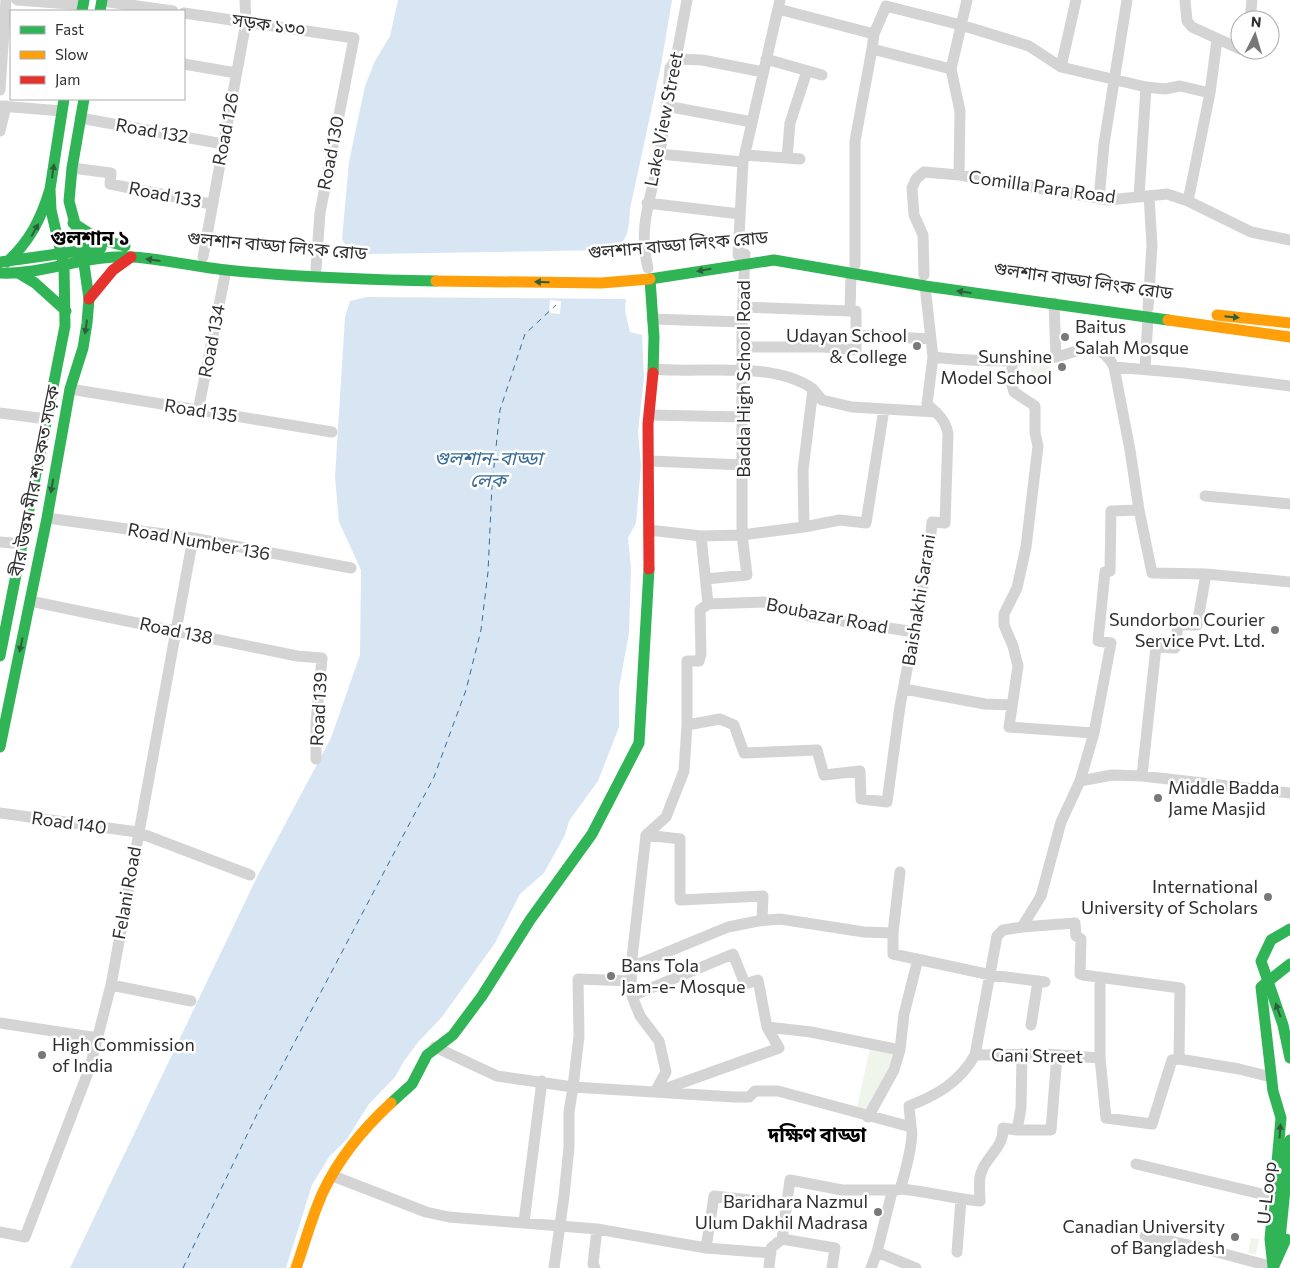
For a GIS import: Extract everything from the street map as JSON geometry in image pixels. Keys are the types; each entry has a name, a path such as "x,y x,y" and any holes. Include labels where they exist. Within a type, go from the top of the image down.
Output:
{"main road":[{"path":"3,262 25,246 37,229 50,189 64,100"},
{"name":"বীর উত্তম মীর শওকত সড়ক","path":"0,747 70,389 83,348 89,300 82,250 73,223 69,201 72,168 84,100"},
{"name":"বীর উত্তম মীর শওকত সড়ক","path":"0,656 4,612 23,544 66,311 64,266 51,210 50,189"},
{"path":"73,223 98,238 125,246"},
{"name":"গুলশান বাড্ডা লিংক রোড","path":"125,246 203,258 356,273 586,271"},
{"path":"3,262 82,250 125,246"},
{"name":"গুলশান বাড্ডা লিংক রোড","path":"0,273 20,274 84,262 131,257 226,270 358,280 601,283 622,281 649,273 743,257 853,269 1054,304 1290,324"},
{"path":"89,300 113,270 131,257"},
{"name":"গুলশান বাড্ডা লিংক রোড","path":"613,270 649,273"},
{"path":"296,1268 310,1223 332,1176 370,1122 412,1084 427,1055 453,1035 482,996 530,920 592,834 639,743 649,589 649,415 653,369 649,273"},
{"path":"20,274 35,283 66,311"},
{"path":"622,281 637,289 646,300 652,317"},
{"name":"গুলশান বাড্ডা লিংক রোড","path":"924,281 1148,313 1290,337"},
{"path":"4,612 30,601"},
{"path":"1290,929 1282,931 1270,940 1263,952 1261,961 1283,1025 1290,1058"},
{"path":"1273,1267 1270,1239 1281,1118 1271,1077 1260,1002 1260,987 1290,964"},
{"name":"U-Loop","path":"1285,1229 1290,1140"},
{"path":"1273,1267 1285,1229"}],"street":[{"path":"0,90 6,0"},
{"path":"17,0 83,5"},
{"name":"Road 126","path":"203,258 211,204 246,22 245,0"},
{"name":"Lake View Street","path":"649,273 643,249 647,203 660,154 670,68 676,59 687,0"},
{"path":"959,175 960,110 951,69 967,0"},
{"path":"1061,67 1076,0"},
{"path":"1099,199 1113,80 1127,0"},
{"path":"1185,0 1187,21 1192,27 1230,46"},
{"path":"102,4 163,10"},
{"path":"779,5 874,34"},
{"name":"Badda High School Road","path":"706,579 747,575 742,535 743,257 740,214 744,159 779,5"},
{"path":"850,311 853,269 855,141 874,34 886,6 961,25 1029,46 1061,67 1146,87 1164,89 1180,86 1210,93"},
{"name":"সড়ক ১৩০","path":"185,13 354,38"},
{"name":"Road 130","path":"316,269 320,212 354,38"},
{"path":"1188,201 1210,93 1217,40"},
{"path":"872,49 951,69"},
{"path":"766,58 822,75"},
{"path":"676,59 702,60 763,72"},
{"path":"185,64 236,73"},
{"path":"787,158 790,123 807,71"},
{"path":"1145,369 1152,244 1144,197 1146,87"},
{"path":"0,132 3,106 62,111"},
{"path":"666,106 752,122"},
{"name":"Road 132","path":"80,118 223,144"},
{"path":"660,154 744,159 800,159"},
{"name":"Road 133","path":"72,168 111,173 110,184 211,204"},
{"name":"Comilla Para Road","path":"924,281 923,236 914,215 912,188 916,179 924,172 959,175 1109,200 1167,194 1188,201 1250,232 1290,240"},
{"path":"647,203 740,214"},
{"name":"Road 134","path":"198,411 226,270"},
{"path":"653,369 743,371 786,376 800,380 822,400 852,406 884,409 932,408 933,357 924,281"},
{"path":"1054,304 1056,357"},
{"path":"742,348 856,350 856,311 743,307"},
{"path":"652,317 742,322"},
{"path":"856,335 931,339"},
{"path":"933,357 970,361 1012,362 1056,357 1089,349 1100,350 1108,355 1114,367 1152,573 1206,574 1290,582"},
{"path":"1012,362 1012,385 1014,392 1035,406 1035,433 1038,446 1026,548 1017,588 1004,614 1004,625 1013,646 1018,666 1010,727 1012,729 1094,733"},
{"path":"1114,367 1290,386"},
{"name":"Road 135","path":"70,389 332,432"},
{"path":"804,527 804,470 812,389"},
{"name":"Baishakhi Sarani","path":"687,725 720,719 734,725 744,753 816,750 824,775 860,771 860,799 887,802 904,689 929,555 932,522 945,523 948,434 947,427 932,408"},
{"path":"649,530 701,536 742,535 840,520 866,523 884,409"},
{"path":"0,413 46,419"},
{"path":"649,415 743,417"},
{"path":"650,461 743,465"},
{"path":"1205,496 1290,504"},
{"path":"1022,927 1041,896 1062,822 1080,781 1094,733 1111,643 1098,641 1104,572 1110,571 1111,511 1139,510"},
{"name":"Road Number 136","path":"46,518 192,538 350,568"},
{"path":"655,1092 666,1072 659,1041 640,1016 632,996 631,968 646,835 666,817 684,771 687,725 687,661 699,661 701,654 700,610 708,604 701,536"},
{"name":"Felani Road","path":"0,1232 25,1237 90,1067 111,984 137,832 192,538"},
{"path":"0,542 23,544"},
{"path":"1142,776 1156,647 1175,648 1178,626 1197,626 1206,574"},
{"name":"Road 138","path":"30,601 297,656 322,658"},
{"name":"Boubazar Road","path":"708,604 764,602 810,616 915,632"},
{"name":"Road 139","path":"316,759 316,723 322,658"},
{"path":"904,689 985,704 1012,705"},
{"path":"1080,781 1112,775 1142,776 1290,793"},
{"name":"Road 140","path":"0,813 137,832 250,875"},
{"path":"646,835 680,839 680,900 763,896 762,920"},
{"path":"900,872 893,933 893,954 991,975 1041,981 1031,1025"},
{"path":"631,968 728,927 762,920 780,919 864,932 893,933"},
{"path":"871,1268 896,1190 907,1169 906,1160 913,1132 909,1106 953,1084 967,1069 975,1056 999,932 1022,927 1075,923 1076,936 1081,939 1080,974 1180,988 1179,1060 1271,1077"},
{"path":"632,996 733,954 745,984 758,980 767,1027 778,1048 655,1092"},
{"path":"868,1117 894,1070 900,1050 904,1014 918,959"},
{"name":"Gani Street","path":"1100,977 1100,1058 1106,1118 1152,1124 1172,1060 1179,1060"},
{"path":"554,1268 564,1196 569,1147 569,1112 579,1036 578,978 631,981"},
{"path":"111,984 191,1001"},
{"path":"0,1023 98,1038"},
{"path":"767,1027 811,1032 900,1050"},
{"path":"435,1047 497,1076 573,1087 734,1097 749,1097 755,1091 778,1091 868,1117 911,1127"},
{"path":"1017,1130 1021,1108 1022,1054"},
{"name":"Gani Street","path":"975,1056 1022,1054 1100,1058"},
{"path":"769,1268 771,1248 782,1239 790,1180 842,1190 924,1190 961,1199 980,1201 981,1173 998,1149 1004,1136 1003,1128 1051,1130 1057,1055"},
{"path":"524,1222 542,1081"},
{"path":"1136,1164 1274,1196"},
{"path":"332,1176 426,1212 449,1217 597,1229 706,1248 770,1253"},
{"path":"706,1248 714,1196 787,1204"},
{"path":"957,1252 961,1199"},
{"path":"596,1268 594,1264 597,1229"},
{"path":"1145,1236 1198,1247 1273,1267"},
{"path":"782,1239 835,1248 832,1268"},
{"path":"877,1252 916,1268"}],"shaded area":[{"path":"1050,361 1048,385 1031,386 1031,364"},
{"path":"870,1048 895,1053 871,1110 857,1107"},
{"path":"1251,1238 1259,1239 1256,1254 1248,1253"}],"water":[{"path":"398,0 672,0 661,65 630,209 627,234 621,244 610,250 368,254 350,252 342,239 349,162 365,86 375,61 390,36"},
{"name":"গুলশান-বাড্ডা লেক","path":"367,297 626,299 625,311 630,332 642,335 644,377 638,432 641,466 636,523 628,538 631,568 629,633 619,688 619,727 598,781 569,821 565,835 544,873 520,894 495,943 442,1017 419,1041 395,1077 369,1104 347,1139 329,1157 312,1185 286,1268 70,1268 257,877 331,738 360,655 361,570 339,522 335,477 345,317 350,301"}],"pier":[{"path":"550,300 561,301 560,314 549,313"}],"ferry route":[{"path":"183,1268 260,1108 434,777 466,690 481,630 488,572 492,485 500,410 525,334 556,305"}],"traffic: fast":[{"path":"82,10 84,0"},
{"path":"100,10 102,0"},
{"path":"0,656 65,326 64,266 51,210 50,189 64,100"},
{"path":"0,747 47,518 70,389 83,348 87,323 89,299 82,250 69,201 72,168 84,100"},
{"path":"7,262 34,229 50,189"},
{"path":"73,223 98,239 125,246"},
{"path":"0,262 101,248"},
{"path":"0,273 17,273 99,259 132,257 214,269 278,275 436,281"},
{"path":"650,279 774,260 925,286 1168,320"},
{"path":"20,274 35,283 66,311"},
{"path":"650,279 654,337 653,373"},
{"path":"391,1103 412,1084 427,1055 453,1035 482,996 530,920 592,834 639,743 649,569"},
{"path":"1290,929 1271,940 1261,961 1283,1025 1290,1058"},
{"path":"1273,1267 1270,1239 1281,1118 1273,1091 1261,987 1290,964"},
{"path":"1279,1249 1290,1140"},
{"path":"1273,1268 1286,1239"}],"traffic: slow":[{"path":"436,281 601,283 650,279"},
{"path":"1217,315 1290,323"},
{"path":"1168,320 1290,337"},
{"path":"296,1268 315,1210 329,1179 353,1144 391,1103"}],"traffic: jam":[{"path":"89,299 113,270 131,257"},
{"path":"649,569 648,424 653,373"}],"place":[{"name":"Baitus Salah Mosque","path":"1065,337"},
{"name":"Udayan School & College","path":"917,346"},
{"name":"Sunshine Model School","path":"1062,367"},
{"name":"Sundorbon Courier Service Pvt. Ltd.","path":"1275,630"},
{"name":"Middle Badda Jame Masjid","path":"1158,798"},
{"name":"International University of Scholars","path":"1268,897"},
{"name":"Bans Tola Jam-e- Mosque","path":"611,976"},
{"name":"High Commission of India","path":"42,1055"},
{"name":"Baridhara Nazmul Ulum Dakhil Madrasa","path":"878,1212"},
{"name":"Canadian University of Bangladesh","path":"1235,1237"}],"district":[{"name":"গুলশান ১","path":"90,238"},
{"name":"দক্ষিণ বাড্ডা","path":"817,1135"}]}
